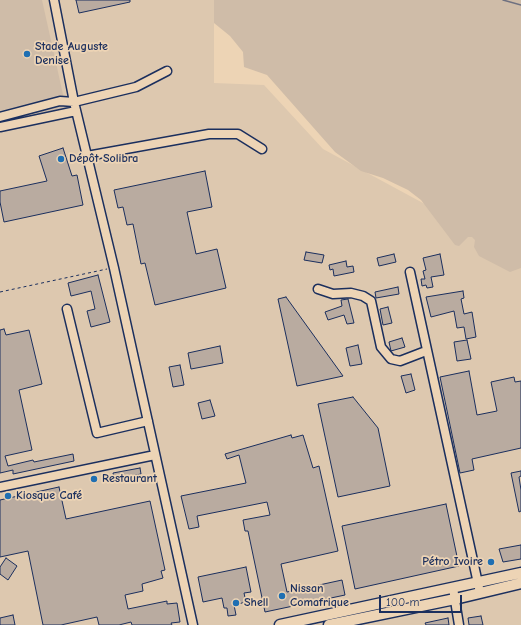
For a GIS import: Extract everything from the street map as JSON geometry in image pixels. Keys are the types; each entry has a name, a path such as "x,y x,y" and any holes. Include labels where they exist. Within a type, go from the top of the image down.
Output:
{"main road":[{"path":"280,625 521,573"},
{"path":"328,625 455,599 521,583"}],"street":[{"path":"54,0 76,111 114,268 193,625"},
{"path":"0,117 60,101 74,102 136,87 167,71"},
{"path":"0,127 76,111"},
{"path":"87,156 209,134 238,134 262,149"},
{"path":"410,272 480,593"},
{"path":"318,289 333,294 342,292 363,296 371,301 381,347 391,359 400,360 426,351"},
{"path":"66,309 97,433 148,421"},
{"path":"0,487 155,454"},
{"path":"453,588 460,625"}],"path":[{"path":"0,292 114,268"}],"shaded area":[{"path":"0,0 214,0 214,83 264,85 323,149 521,256 521,625 0,625"},
{"name":"Stade Auguste Denise","path":"0,0 42,0 66,108 0,123"},
{"path":"214,0 521,0 521,268 510,272 479,256 474,247 475,240 472,237 468,237 459,246 455,245 421,200 408,190 383,178 361,171 335,152 267,75 244,67 243,52 230,36 214,23"}],"building":[{"path":"76,0 130,0 130,2 79,13"},
{"path":"63,148 72,176 77,175 83,205 4,222 0,202 0,191 47,181 39,156"},
{"path":"205,171 212,207 187,212 196,254 217,249 226,288 155,305 145,263 141,264 133,224 127,225 123,207 118,208 114,190"},
{"path":"306,252 324,255 322,263 304,260"},
{"path":"394,254 396,262 379,266 377,258"},
{"path":"440,254 444,275 431,277 433,287 427,288 426,285 422,286 421,279 425,279 423,271 426,270 423,258"},
{"path":"346,261 347,267 353,266 354,272 334,276 333,269 330,270 329,265"},
{"path":"98,275 110,322 91,327 87,311 95,309 91,291 71,296 68,283"},
{"path":"398,287 399,294 376,298 375,292"},
{"path":"463,291 464,298 461,299 464,314 472,312 476,337 466,339 464,327 457,328 454,311 431,317 426,297"},
{"path":"286,297 343,376 297,386 278,299"},
{"path":"348,299 354,323 347,324 344,315 328,320 325,312 342,306 341,300"},
{"path":"388,307 392,323 383,325 380,309"},
{"path":"4,329 6,335 29,330 42,384 19,390 32,450 5,456 8,466 33,460 34,462 73,454 74,461 13,474 13,470 0,473 0,330"},
{"path":"402,338 405,347 391,351 389,342"},
{"path":"467,340 471,359 457,361 454,342"},
{"path":"358,345 362,364 350,366 346,348"},
{"path":"220,346 223,363 191,369 188,353"},
{"path":"180,365 184,385 173,387 169,367"},
{"path":"469,371 477,415 497,411 491,382 514,377 515,382 521,381 521,448 472,459 474,470 460,473 440,377"},
{"path":"411,374 415,390 406,393 401,376"},
{"path":"353,397 378,428 390,486 338,497 318,404"},
{"path":"210,400 215,416 202,419 198,403"},
{"path":"291,435 292,438 303,435 313,468 319,466 338,551 281,564 287,592 342,580 345,595 265,612 248,531 245,531 243,520 270,515 267,502 197,516 199,527 189,529 181,496 246,483 239,455 227,459 225,454"},
{"path":"140,468 141,474 114,479 113,473"},
{"path":"521,471 521,476 519,477 521,490 521,511 519,512 511,473"},
{"path":"59,487 66,519 150,501 165,570 161,571 163,578 142,584 143,591 125,595 128,609 167,601 167,604 177,603 180,622 171,623 172,625 132,625 131,622 119,625 99,625 97,617 61,625 43,625 28,551 0,557 0,500"},
{"path":"446,504 459,566 355,589 342,526"},
{"path":"521,545 521,559 503,562 499,549"},
{"path":"6,558 17,566 8,580 0,574 0,567"},
{"path":"246,567 251,592 244,593 246,602 234,605 236,615 228,616 227,608 224,608 222,598 203,602 198,577"},
{"path":"13,615 15,625 0,625 0,618"},
{"path":"481,616 483,625 469,625 468,618"},
{"path":"448,618 449,625 426,625 425,623"}],"waterway":[{"path":"503,0 521,5"}],"place":[{"name":"Stade Auguste Denise","path":"27,54"},
{"name":"Dépôt Solibra","path":"61,159"},
{"name":"Restaurant","path":"94,479"},
{"name":"Kiosque Café","path":"8,496"},
{"name":"Pétro Ivoire","path":"491,562"},
{"name":"Nissan Comafrique","path":"282,596"},
{"name":"Shell","path":"236,603"}]}
